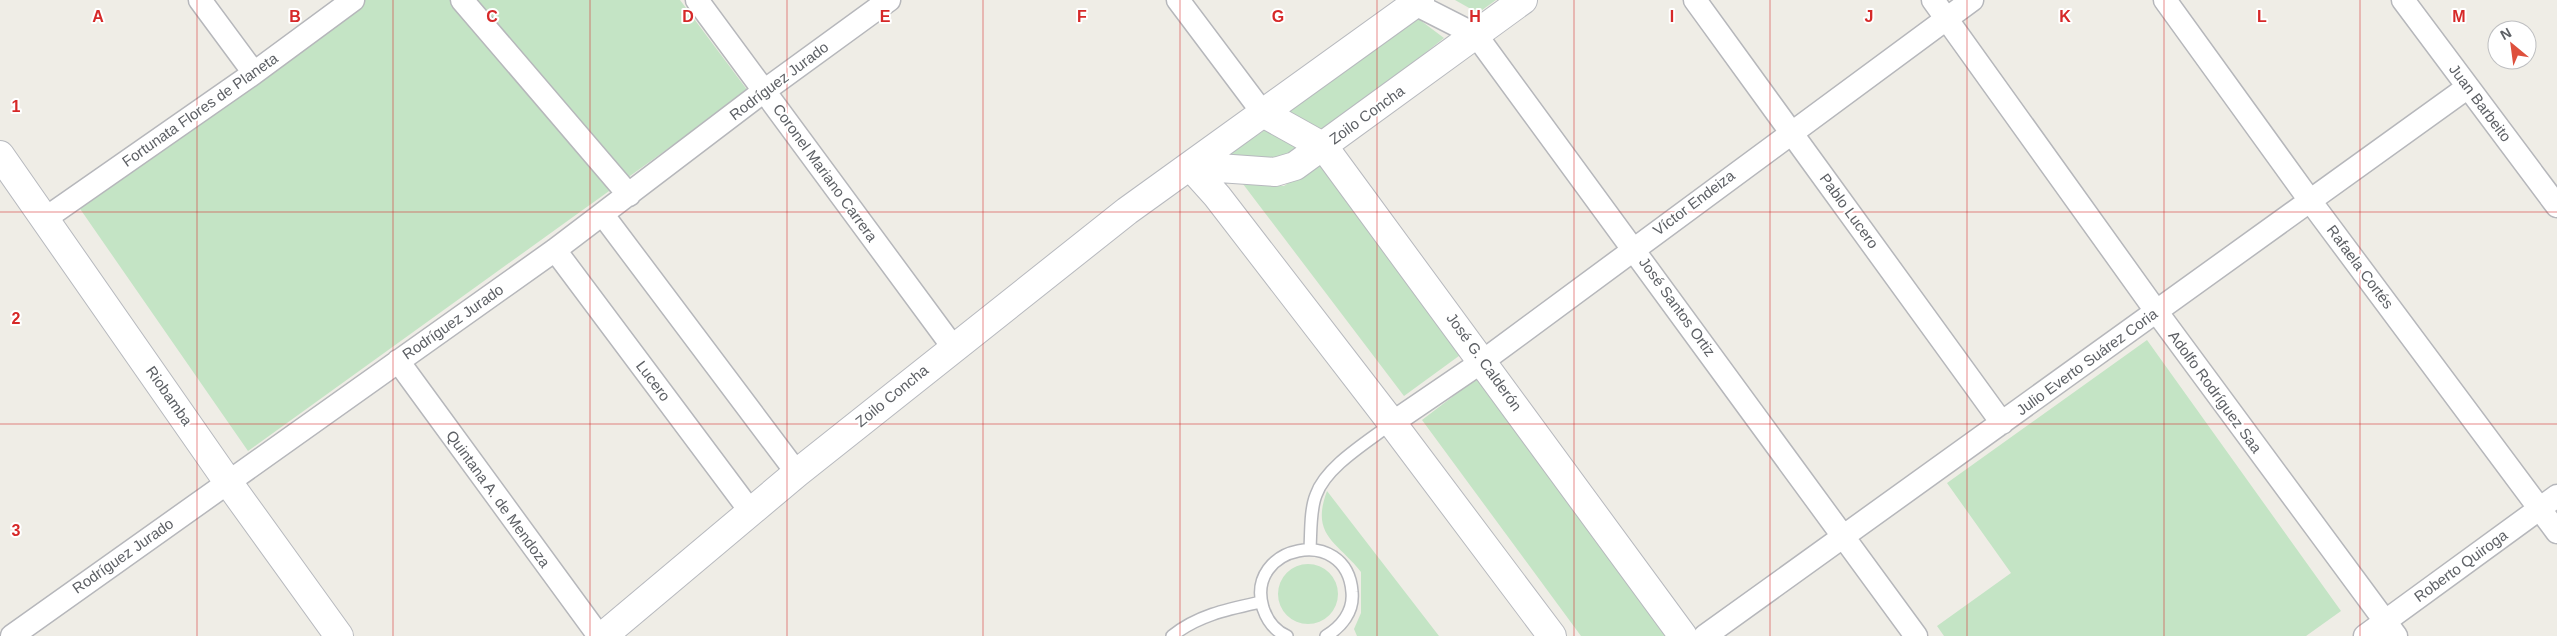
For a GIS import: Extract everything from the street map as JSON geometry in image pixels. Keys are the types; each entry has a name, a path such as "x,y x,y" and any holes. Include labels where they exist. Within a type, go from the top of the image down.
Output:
{"street":[{"path":"200,0 254,73"},
{"name":"Fortunata Flores de Planeta","path":"46,218 254,73 353,0"},
{"path":"462,0 629,195"},
{"name":"Coronel Mariano Carrera","path":"697,0 953,347"},
{"name":"Rodríguez Jurado","path":"12,636 555,250 764,91 889,0"},
{"path":"1178,0 1263,113"},
{"name":"Zoilo Concha","path":"1190,166 1275,172 1296,166 1523,0"},
{"name":"Pablo Lucero","path":"1695,0 2002,423"},
{"name":"Adolfo Rodríguez Saa","path":"1933,0 2156,311 2390,629"},
{"name":"Víctor Endeiza","path":"1392,423 1483,361 1972,0"},
{"name":"Rafaela Cortés","path":"2165,0 2311,202 2548,502 2557,532"},
{"name":"Juan Barbeito","path":"2403,0 2557,206"},
{"name":"Zoilo Concha","path":"603,636 797,473 953,347 1127,211 1416,1"},
{"name":"José Santos Ortiz","path":"1416,1 1476,35 1634,248 1916,636"},
{"name":"Julio Everto Suárez Coria","path":"1705,636 2156,311 2311,202 2468,87"},
{"name":"José G. Calderón","path":"1263,113 1324,147 1483,361 1683,636"},
{"path":"1190,166 1217,196 1392,423 1552,636"},
{"name":"Riobamba","path":"4,169 46,218 228,482 339,636"},
{"path":"603,215 797,473"},
{"name":"Lucero","path":"555,250 751,512"},
{"name":"Quintana A. de Mendoza","path":"398,361 598,636"},
{"name":"Roberto Quiroga","path":"2365,636 2390,629 2548,502"}],"lane":[{"path":"1310,549 1316,495 1326,478 1346,458 1392,423"},
{"path":"1288,636 1273,626 1265,615 1261,602 1261,588 1265,575 1273,564 1284,555 1296,550 1310,549 1323,552 1335,559 1344,569 1350,581 1352,594 1350,608 1334,634"},
{"path":"1172,636 1183,627 1210,614 1261,602"}],"green space":[{"path":"364,0 680,0 748,91 248,451 76,203"},
{"path":"1455,0 1496,0 1478,13"},
{"path":"1416,17 1444,38 1322,135 1286,113"},
{"path":"1268,128 1300,147 1283,159 1227,156"},
{"path":"1319,162 1463,353 1404,396 1243,184 1284,186"},
{"path":"2147,340 2341,611 2306,636 1944,636 1937,626 2011,573 1947,483"},
{"path":"1477,378 1667,636 1581,636 1422,420"},
{"path":"1327,491 1439,636 1357,636 1354,629 1361,613 1361,572 1329,537 1324,528 1322,518"},
{"path":"1302,564 1314,564 1325,569 1333,577 1338,588 1336,606 1325,619 1314,624 1302,624 1291,619 1283,611 1278,600 1278,588 1283,577 1291,569"}]}
